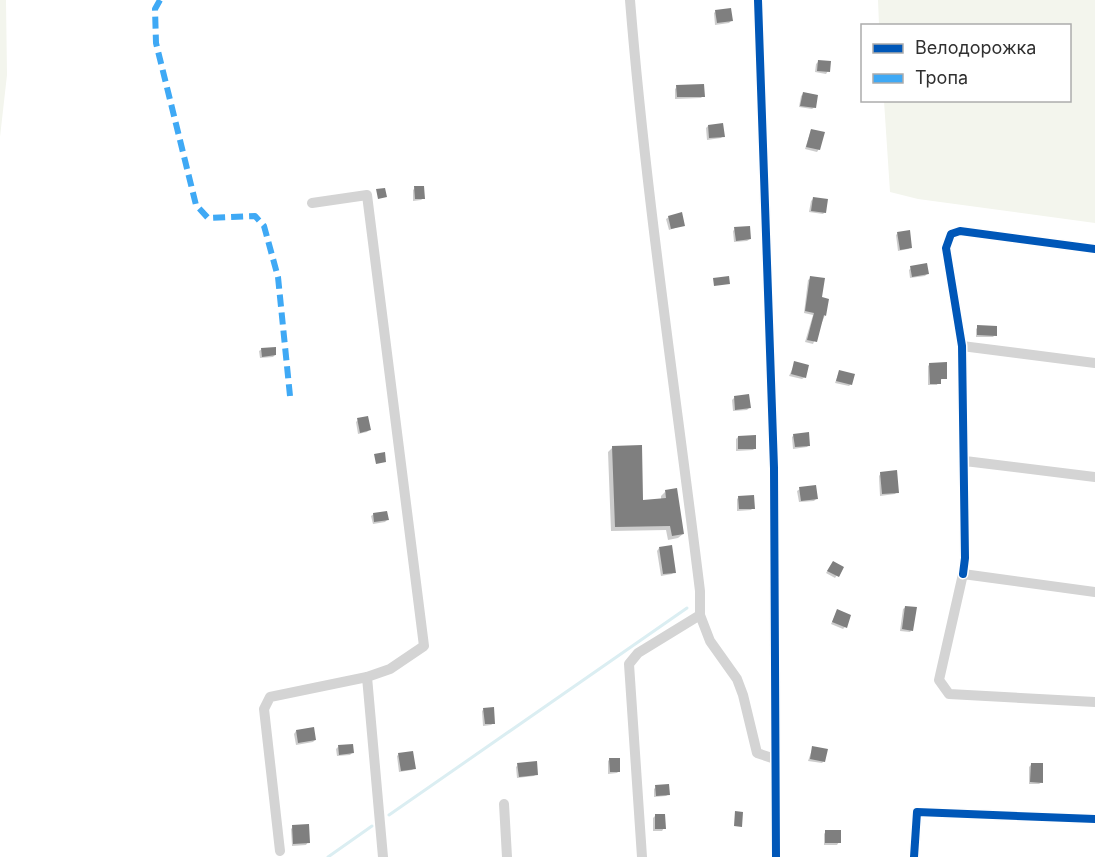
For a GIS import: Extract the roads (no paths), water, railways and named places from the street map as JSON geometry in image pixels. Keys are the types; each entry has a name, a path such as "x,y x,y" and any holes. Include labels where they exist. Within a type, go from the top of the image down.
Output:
{"street":[{"path":"630,0 656,249 700,591 700,615 710,641 736,679 743,695 758,753 775,759"},
{"path":"758,0 774,468 776,857"},
{"path":"280,851 264,709 270,697 367,677 390,669 424,646 367,195 312,203"},
{"path":"1095,249 960,231 951,234 946,248 962,346 966,558 939,680 949,694 1095,702"},
{"path":"962,346 1095,363"},
{"path":"965,461 1095,477"},
{"path":"963,574 1095,592"},
{"path":"642,857 629,664 639,653 700,615"},
{"path":"367,677 383,857"},
{"path":"504,804 507,857"},
{"path":"914,857 917,812 1095,819"}],"waterway":[{"path":"389,815 687,608"},
{"path":"328,857 372,826"}]}
